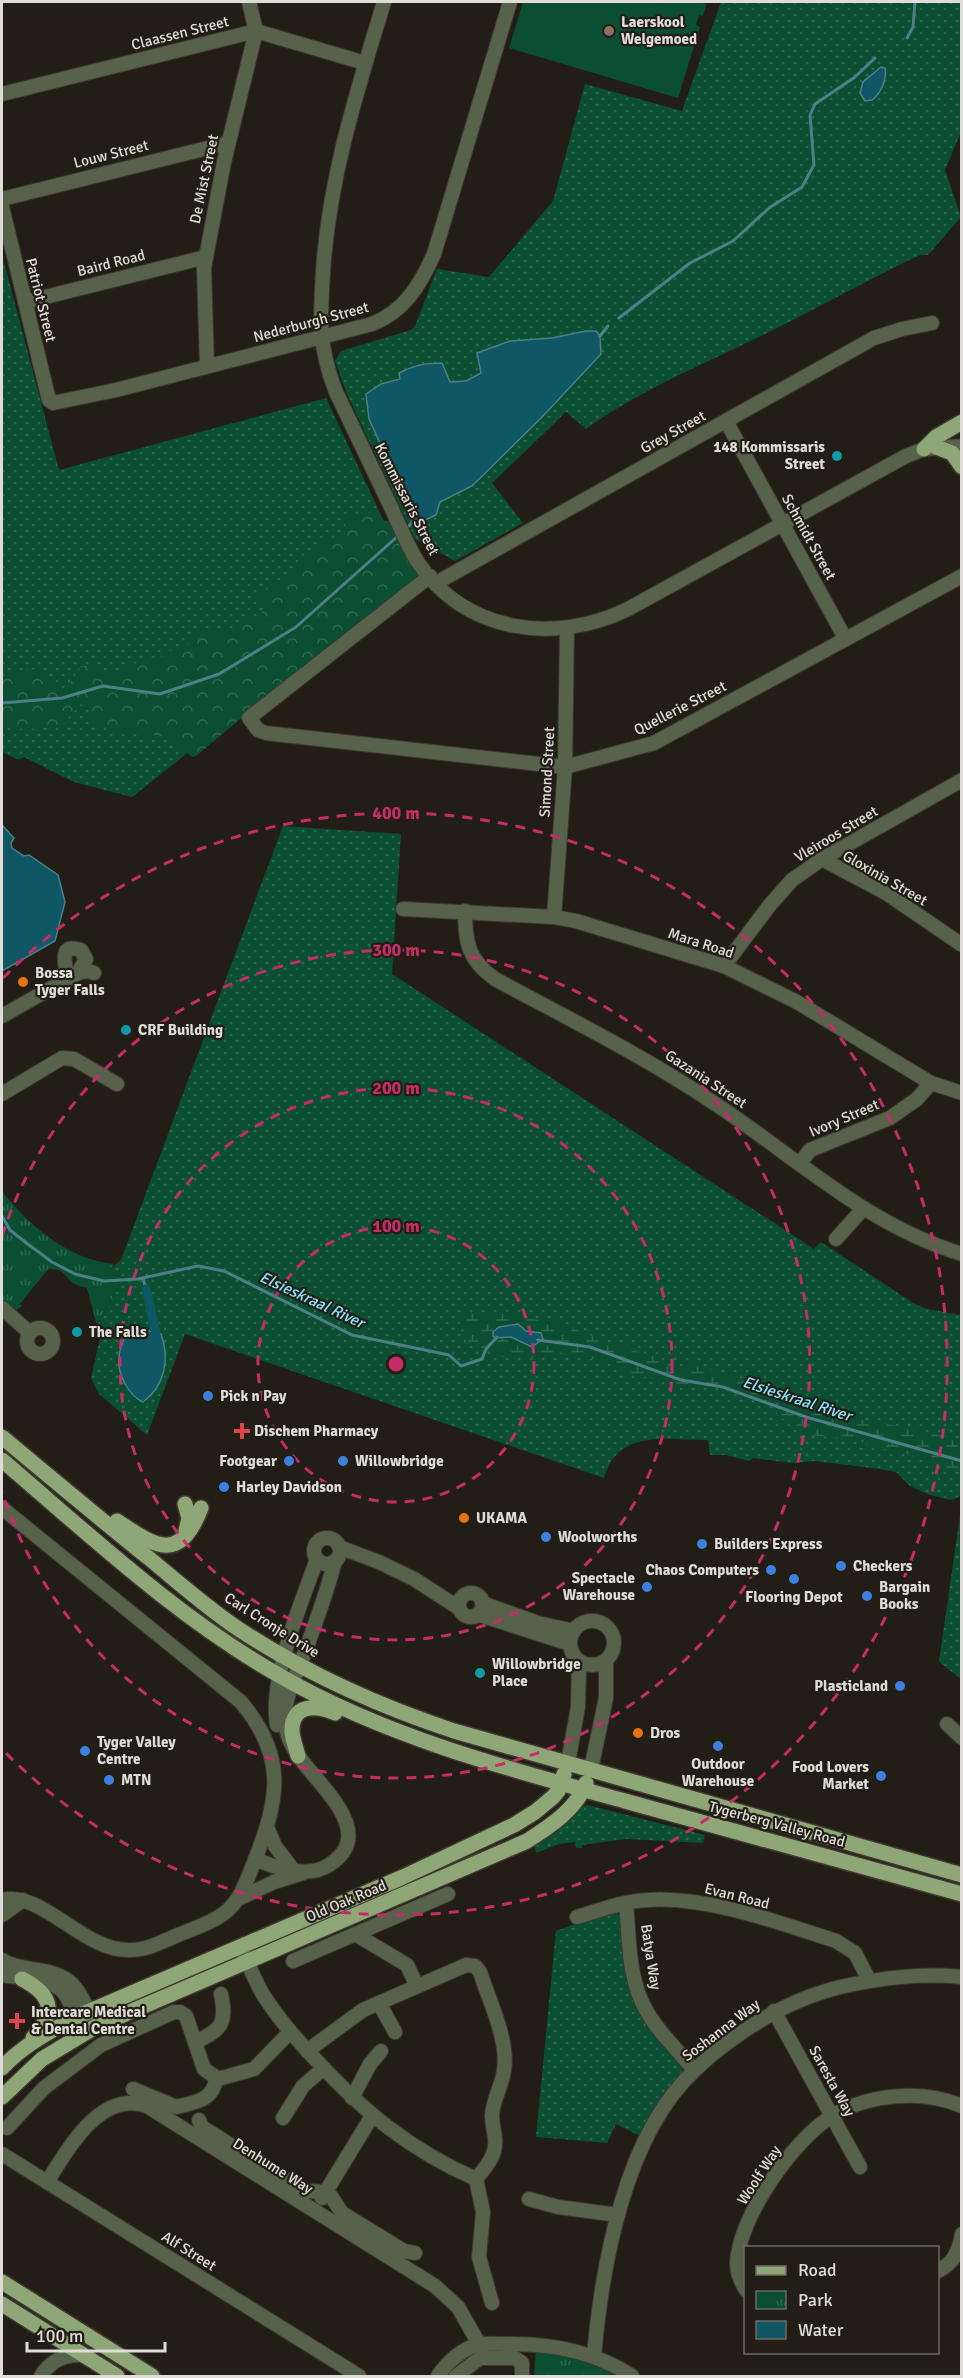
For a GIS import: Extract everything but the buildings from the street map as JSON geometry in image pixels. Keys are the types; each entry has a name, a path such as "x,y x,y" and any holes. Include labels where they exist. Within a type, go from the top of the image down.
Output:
{"main road":[{"path":"962,422 936,437 930,448 952,453 962,467"},
{"name":"Carl Cronje Drive","path":"2,1437 203,1603 239,1629 299,1666 348,1691 415,1718 475,1738 591,1768"},
{"path":"2,1460 165,1597 221,1639 286,1680 375,1723 562,1783"},
{"path":"81,1503 108,1515 154,1544 174,1544 186,1537 193,1529 201,1508"},
{"path":"185,1504 189,1518 186,1537"},
{"path":"298,1756 293,1725 297,1716 306,1709 319,1707 360,1722 375,1723"},
{"name":"Old Oak Road","path":"2,2068 18,2053 47,2033 82,2015 403,1877 514,1825 545,1804 558,1791 568,1763"},
{"name":"Old Oak Road","path":"2,2097 42,2059 89,2031 456,1874 527,1841 559,1819 584,1790 591,1768"},
{"name":"Tygerberg Valley Road","path":"591,1768 962,1875"},
{"path":"514,1825 540,1800 544,1788 538,1776"},
{"name":"Tygerberg Valley Road","path":"562,1783 962,1894"},
{"path":"403,1877 420,1876 446,1867 456,1874"},
{"path":"18,2053 42,2027 49,2011 47,2000 25,1974"},
{"path":"2,2282 152,2376"},
{"path":"2,2304 117,2376"}],"street":[{"name":"De Mist Street","path":"207,366 204,282 206,256 228,143 256,31 249,2"},
{"name":"Kommissaris Street","path":"384,2 344,135 326,228 321,339 328,371 336,392 403,534 417,561 450,597 472,611 497,622 522,627 567,629 598,622 628,609 906,456 930,448 962,446"},
{"name":"Nederburgh Street","path":"50,400 56,404 321,339 383,320 394,313 411,297 422,281 434,254 510,2"},
{"path":"256,31 365,63"},
{"name":"Claassen Street","path":"2,94 256,31"},
{"name":"Louw Street","path":"2,199 228,143"},
{"name":"Patriot Street","path":"2,207 50,400"},
{"name":"Baird Road","path":"25,302 206,256"},
{"name":"Grey Street","path":"249,718 433,579 726,421 874,338 932,323"},
{"name":"Schmidt Street","path":"726,421 845,638"},
{"name":"Quellerie Street","path":"249,718 258,730 266,733 565,767 654,743 962,576"},
{"name":"Simond Street","path":"554,917 565,767 567,629"},
{"name":"Vleiroos Street","path":"724,966 783,889 822,859 962,780"},
{"name":"Gloxinia Street","path":"822,859 886,893 962,945"},
{"name":"Mara Road","path":"403,909 554,917 576,921 724,966 797,1002 931,1083 962,1093"},
{"name":"Gazania Street","path":"465,911 468,945 477,964 486,973 663,1070 715,1104 862,1210 922,1241 962,1254"},
{"path":"2,1016 72,976 84,971 94,973"},
{"path":"4,1095 55,1060 62,1058 74,1059 117,1084"},
{"name":"Ivory Street","path":"800,1164 810,1150 865,1130 890,1118 917,1100 931,1083"},
{"path":"836,1239 862,1210"},
{"path":"2,1308 30,1333"},
{"path":"2,1508 170,1646 226,1688 248,1711 265,1741 274,1773 274,1798 267,1827 238,1899 225,1913 189,1930 152,1946 129,1950 114,1949 99,1943 38,1906 22,1900 2,1900"},
{"path":"286,1680 299,1666 337,1556 331,1538 320,1540 314,1550 318,1559 324,1563 337,1556 360,1556 379,1562 461,1602 465,1615 471,1617 480,1609"},
{"path":"255,1859 276,1867 301,1871 320,1869 336,1859 346,1844 348,1829 342,1810 298,1756 291,1751 279,1732 276,1710 286,1680 285,1657 318,1559"},
{"path":"461,1602 475,1594 480,1609"},
{"path":"480,1609 538,1623 572,1638"},
{"path":"589,1622 602,1624 607,1627 614,1642 614,1649 606,1661 592,1666 579,1661 572,1651 572,1638 582,1624 589,1622"},
{"name":"Old Oak Road","path":"568,1763 578,1707 579,1661"},
{"name":"Old Oak Road","path":"591,1768 606,1698 606,1661"},
{"path":"947,1724 962,1738"},
{"path":"267,1827 275,1846 301,1871"},
{"path":"238,1899 301,1871"},
{"path":"293,1961 448,1894"},
{"path":"2,1915 22,1900"},
{"name":"Evan Road","path":"577,1917 626,1903 647,1900 697,1902 836,1941 855,1953 869,1980"},
{"name":"Batya Way","path":"626,1903 633,1972 641,2000 655,2024 694,2070"},
{"path":"355,1934 407,1965 417,1986"},
{"path":"244,1945 269,1993 271,2006 290,2032 352,2098 372,2116 426,2155 476,2179"},
{"path":"2,1954 25,1974"},
{"path":"2,1960 25,1974 60,1989 82,2015 89,2031"},
{"path":"307,2051 344,2022 379,2003 466,1965 475,1966 480,1972 502,2039 504,2070 492,2116 495,2149 489,2162 476,2179 483,2212 479,2257 492,2303"},
{"path":"2,1975 25,1974"},
{"name":"Soshanna Way","path":"594,2356 604,2268 633,2169 649,2133 669,2100 694,2070 727,2043 774,2011 802,1999 869,1980 908,1975 962,1977"},
{"path":"195,2042 215,2033 225,2014 221,1994"},
{"path":"379,2003 395,2032"},
{"name":"Saresta Way","path":"774,2011 860,2167"},
{"path":"7,2128 52,2082 112,2039 177,2012 187,2018 204,2069 216,2079"},
{"path":"216,2079 254,2069 290,2032"},
{"path":"352,2098 370,2064 381,2051"},
{"path":"283,2118 303,2086 324,2068"},
{"path":"133,2089 176,2107 209,2096 215,2088 216,2079"},
{"name":"Woolf Way","path":"744,2286 739,2276 738,2255 759,2199 781,2165 803,2140 832,2116 876,2100 902,2096 935,2099 962,2106"},
{"name":"Denhume Way","path":"47,2182 76,2136 97,2117 111,2108 125,2104 147,2106 435,2286 458,2307 479,2344"},
{"path":"324,2195 372,2116"},
{"path":"200,2120 202,2127 299,2188 324,2195 345,2215 404,2251 415,2253"},
{"name":"Alf Street","path":"2,2154 359,2376"},
{"path":"529,2199 558,2207 618,2214"},
{"path":"939,2270 954,2259 962,2234"},
{"path":"438,2376 456,2356 479,2344 535,2345 565,2349 594,2356 632,2376"},
{"path":"41,2376 55,2361 69,2356 83,2355"},
{"path":"456,2376 480,2358 515,2358 522,2363 522,2376"}],"green space":[{"name":"Laerskool Welgemoed","path":"523,2 698,2 707,4 703,16 699,15 696,25 700,27 678,98 509,48"},
{"path":"721,2 961,2 961,132 945,170 961,217 928,255 920,255 655,387 586,429 566,412 492,483 523,523 455,561 415,539 347,394 335,361 341,351 411,330 415,326 437,269 489,277 553,201 585,84 682,111"},
{"path":"2,255 59,470 326,398 410,577 132,797 74,782 24,757 19,760 2,752"},
{"path":"368,512 381,520 392,522 417,566 418,574 415,581 301,668 196,756 192,757 164,737 153,735 144,737 129,732 117,733 111,727 96,725 92,721 88,706 81,704 62,725 27,730 2,727 2,681 19,670 39,669 55,686 62,689 68,685 81,667 94,668 105,674 118,672 132,664 155,661 173,649 188,645 194,636 201,632 232,631 243,619 261,617 263,609 255,601 257,594 289,574 305,554 327,540 342,536 349,516"},
{"path":"283,826 401,834 392,974 814,1249 821,1242 913,1303 927,1309 961,1315 961,1496 951,1500 927,1494 910,1486 896,1472 879,1469 814,1461 793,1463 753,1458 749,1461 726,1455 710,1455 708,1440 661,1439 633,1444 621,1451 611,1462 604,1478 185,1334 147,1435 99,1394 91,1378 101,1334 97,1326 120,1284 110,1269 121,1260","holes":["165,1368 150,1397 143,1402 135,1398 126,1387"]},
{"path":"2,1191 24,1216 51,1239 81,1256 114,1264 110,1269 120,1284 97,1326 87,1288 73,1283 57,1270 48,1269 17,1310 2,1300"},
{"path":"505,1311 529,1319 556,1321 613,1345 628,1346 638,1352 653,1356 669,1366 677,1367 697,1363 707,1369 763,1387 763,1391 759,1401 718,1388 678,1386 661,1379 631,1375 600,1359 587,1359 563,1352 540,1358 518,1355 502,1357 485,1346 470,1344 461,1332 460,1321 466,1315 489,1315"},
{"path":"783,1391 798,1396 808,1403 827,1406 866,1421 951,1439 961,1449 961,1469 951,1471 907,1454 852,1439 809,1435 795,1429 777,1414 775,1398 779,1392"},
{"path":"961,1508 961,1679 939,1662"},
{"path":"588,1805 705,1835 703,1843 626,1839 582,1845 582,1848 576,1848 575,1842 559,1844 536,1853 534,1844 555,1833 580,1807"},
{"path":"608,1912 617,1913 622,1917 628,1972 682,2066 683,2073 642,2137 616,2124 607,2143 536,2137 556,1931"},
{"path":"536,2350 579,2357 623,2376 534,2376"}],"water":[{"path":"881,67 885,68 883,86 872,100 865,101 860,93 863,82"},
{"path":"596,331 600,336 601,354 544,415 472,486 440,502 436,515 417,524 369,419 366,394 381,384 400,379 399,373 425,364 442,363 450,382 466,381 481,373 477,353 510,341 552,338"},
{"path":"2,825 14,838 11,843 12,848 24,856 29,855 58,875 65,902 55,941 2,971"},
{"path":"518,1324 526,1331 541,1333 543,1339 532,1347 511,1337 496,1338 493,1336 493,1332 499,1327"},
{"path":"145,1330 161,1334 165,1362 161,1380 143,1402 133,1395 125,1384 120,1371 119,1358 128,1331"}],"waterway":[{"path":"907,38 913,27 915,2"},
{"path":"619,318 690,263 733,241 769,208 802,187 814,165 810,115 815,104 855,77 875,58"},
{"path":"600,336 608,326"},
{"path":"406,529 415,519"},
{"path":"2,703 62,698 103,686 160,694 219,674 296,627 399,535"},
{"name":"Elsieskraal River","path":"2,1216 10,1230 52,1262 75,1274 104,1281 138,1279 198,1266 224,1271 352,1335 449,1355 461,1366 482,1359 486,1349 497,1337"},
{"path":"143,1278 146,1289"},
{"path":"146,1289 156,1333"},
{"name":"Elsieskraal River","path":"538,1340 590,1347 681,1380 723,1387 806,1417 962,1461"}],"place":[{"name":"Laerskool Welgemoed","path":"609,31"},
{"name":"148 Kommissaris Street","path":"837,456"},
{"name":"Bossa Tyger Falls","path":"23,982"},
{"name":"CRF Building","path":"126,1030"},
{"name":"The Falls","path":"77,1332"},
{"name":"Pick n Pay","path":"208,1396"},
{"name":"Dischem Pharmacy","path":"242,1431"},
{"name":"Footgear","path":"289,1461"},
{"name":"Willowbridge","path":"343,1461"},
{"name":"Harley Davidson","path":"224,1487"},
{"name":"UKAMA","path":"464,1518"},
{"name":"Woolworths","path":"546,1537"},
{"name":"Builders Express","path":"702,1544"},
{"name":"Checkers","path":"841,1566"},
{"name":"Chaos Computers","path":"771,1570"},
{"name":"Flooring Depot","path":"794,1579"},
{"name":"Spectacle Warehouse","path":"647,1587"},
{"name":"Bargain Books","path":"867,1596"},
{"name":"Willowbridge Place","path":"480,1673"},
{"name":"Plasticland","path":"900,1686"},
{"name":"Dros","path":"638,1733"},
{"name":"Outdoor Warehouse","path":"718,1746"},
{"name":"Tyger Valley Centre","path":"85,1751"},
{"name":"Food Lovers Market","path":"881,1776"},
{"name":"MTN","path":"109,1780"},
{"name":"Intercare Medical & Dental Centre","path":"17,2021"}]}
